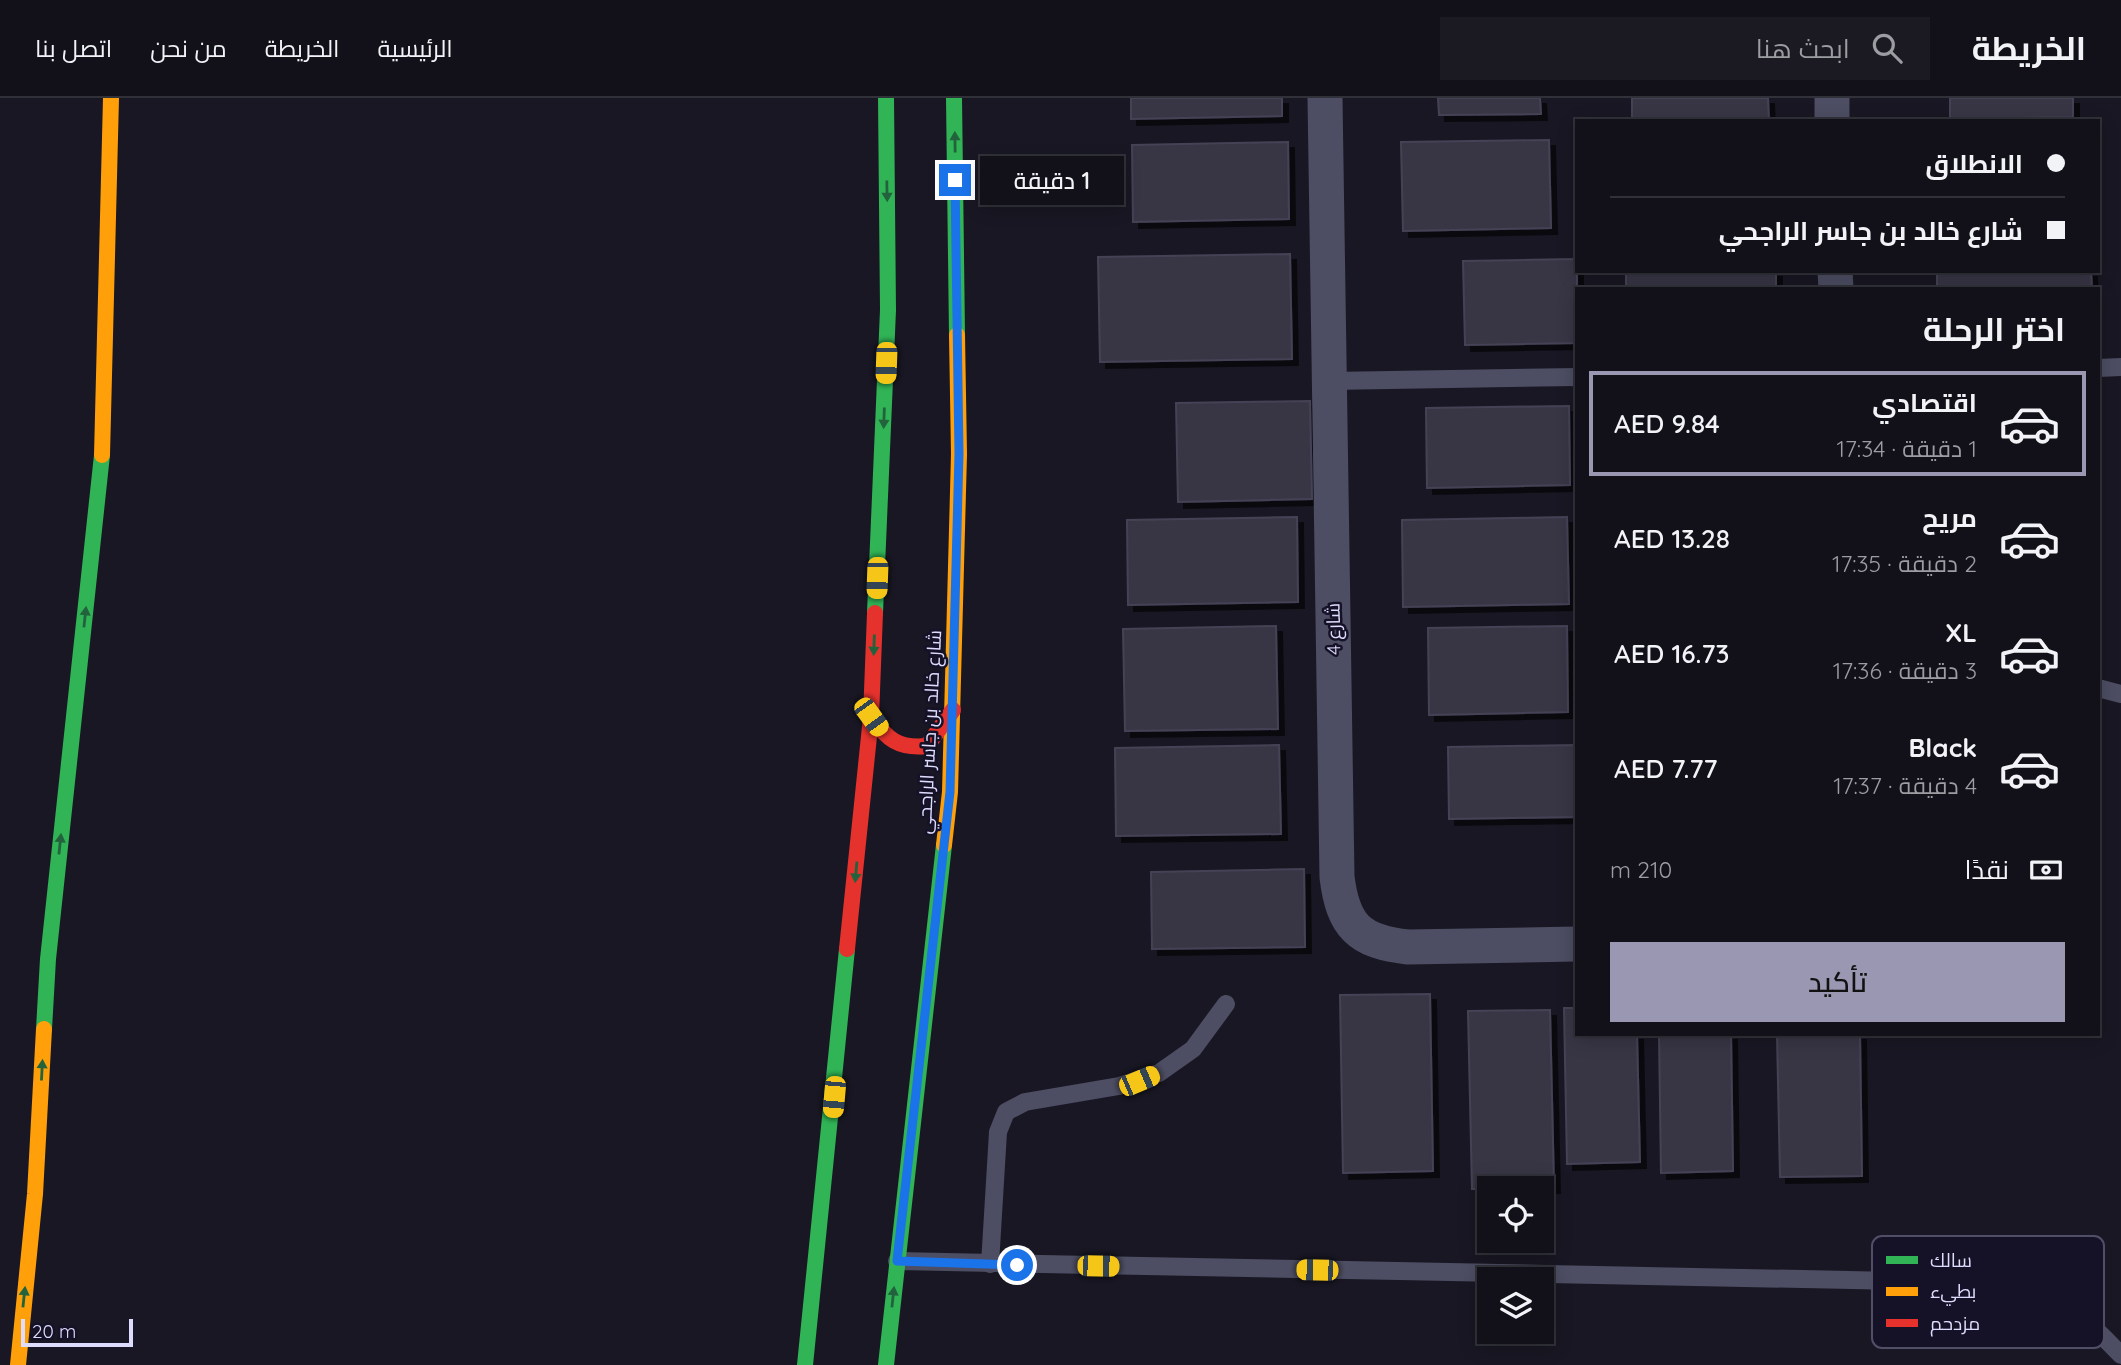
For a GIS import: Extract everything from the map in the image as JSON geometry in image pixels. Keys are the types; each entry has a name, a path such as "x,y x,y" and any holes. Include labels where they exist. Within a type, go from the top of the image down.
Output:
{"main road":[{"path":"18,1365 34,1194 48,959 102,460 111,98"},
{"path":"805,1365 871,717 888,310 886,98"},
{"name":"شارع خالد بن جاسر الراجحي","path":"886,1365 950,792 959,454 954,98"},
{"path":"871,717 889,741 908,749 927,746 953,710"}],"street":[{"name":"شارع 4","path":"1325,98 1336,877 1340,905 1356,929 1380,944 1408,947 1575,944"},
{"path":"1832,98 1832,119"}],"lane":[{"path":"2100,368 2121,368"},
{"path":"1329,381 1575,377"},
{"path":"2100,689 2121,694"},
{"path":"989,1264 998,1132 1006,1112 1025,1102 1119,1086 1158,1073 1193,1049 1226,1004"},
{"path":"897,1261 1872,1281"},
{"path":"2104,1339 2121,1355"}],"building":[{"path":"1131,98 1282,98 1282,116 1131,119"},
{"path":"1438,98 1540,98 1541,114 1439,115"},
{"path":"1632,98 1768,98 1769,119 1632,119"},
{"path":"1950,98 2073,98 2073,117 1950,119"},
{"path":"1549,140 1551,228 1403,231 1401,142"},
{"path":"1288,142 1289,219 1133,222 1132,145"},
{"path":"1290,254 1292,359 1100,362 1098,257"},
{"path":"1575,259 1575,343 1465,345 1463,261"},
{"path":"1626,273 1776,273 1776,287 1626,287"},
{"path":"1937,273 2091,273 2092,287 1937,287"},
{"path":"1310,401 1312,499 1178,502 1176,403"},
{"path":"1569,406 1570,485 1427,488 1426,408"},
{"path":"1297,517 1298,602 1128,605 1127,520"},
{"path":"1567,517 1569,604 1403,607 1402,520"},
{"path":"1276,626 1278,729 1125,731 1123,629"},
{"path":"1567,626 1568,712 1429,715 1428,628"},
{"path":"1279,745 1281,834 1116,836 1115,748"},
{"path":"1575,745 1575,817 1449,819 1448,747"},
{"path":"1304,869 1305,947 1152,949 1151,872"},
{"path":"1430,994 1433,1171 1343,1173 1340,995"},
{"path":"1564,1008 1575,1008 1575,1036 1637,1036 1640,1162 1567,1164"},
{"path":"1550,1010 1554,1176 1477,1176 1477,1189 1472,1189 1468,1011"},
{"path":"1659,1036 1731,1036 1733,1171 1661,1173"},
{"path":"1777,1036 1860,1036 1862,1176 1780,1177"}],"traffic: fast":[{"path":"875,613 888,310 886,98"},
{"path":"954,98 957,335"},
{"path":"44,1029 48,959 102,455"},
{"path":"886,1365 944,845"},
{"path":"805,1365 847,949"}],"traffic: slow":[{"path":"102,455 111,98"},
{"path":"944,845 950,792 959,454 957,335"},
{"path":"18,1365 35,1194 44,1029"}],"traffic: jam":[{"path":"847,949 871,717 875,613"},
{"path":"871,717 894,741 917,747 927,746 953,710"}],"route":[{"path":"955,180 959,454 950,792 897,1261 1017,1265"}]}
